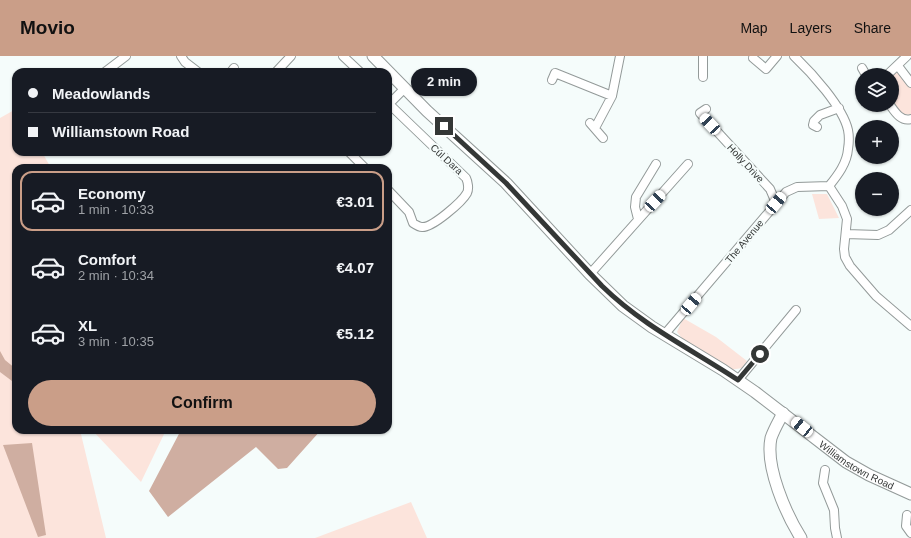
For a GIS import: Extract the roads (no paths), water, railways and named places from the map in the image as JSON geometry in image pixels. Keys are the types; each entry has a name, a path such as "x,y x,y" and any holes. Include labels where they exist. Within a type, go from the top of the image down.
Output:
{"street":[{"path":"116,68 126,56"},
{"path":"181,56 185,62 193,68"},
{"path":"280,68 291,56"},
{"path":"343,56 356,68"},
{"name":"Williamstown Road","path":"373,56 385,68"},
{"path":"603,138 593,125 600,118 612,96 620,56"},
{"path":"703,56 703,77"},
{"path":"753,58 766,69 777,56"},
{"path":"794,56 810,72 839,108 848,130 848,149 841,170 829,186 842,206 847,219 844,249 845,258 876,296 911,326"},
{"path":"896,68 907,56"},
{"path":"898,66 911,83"},
{"path":"552,80 555,73 612,96"},
{"name":"Williamstown Road","path":"392,75 427,111 506,183 590,274 623,306 664,335 738,380 852,466 911,494"},
{"name":"Cúl Dara","path":"392,100 405,88"},
{"name":"Cúl Dara","path":"392,108 466,178 468,186 467,193 441,218 428,226 422,227 413,223 409,212 392,194"},
{"path":"817,128 813,125 814,121 820,115 839,108"},
{"name":"Holly Drive","path":"706,109 700,113 770,189 776,203"},
{"path":"896,112 901,118 908,120 911,119"},
{"path":"353,156 361,164"},
{"path":"638,219 635,208 636,196 656,164"},
{"path":"590,274 688,164"},
{"name":"The Avenue","path":"664,335 786,192 798,187 829,186"},
{"path":"846,234 878,235 890,230 911,210"},
{"path":"738,380 796,310"},
{"path":"783,413 771,438 770,449 772,463 783,503 789,517 802,538"},
{"path":"825,470 823,483 834,510 837,538"},
{"path":"907,515 906,526 911,533"}]}
